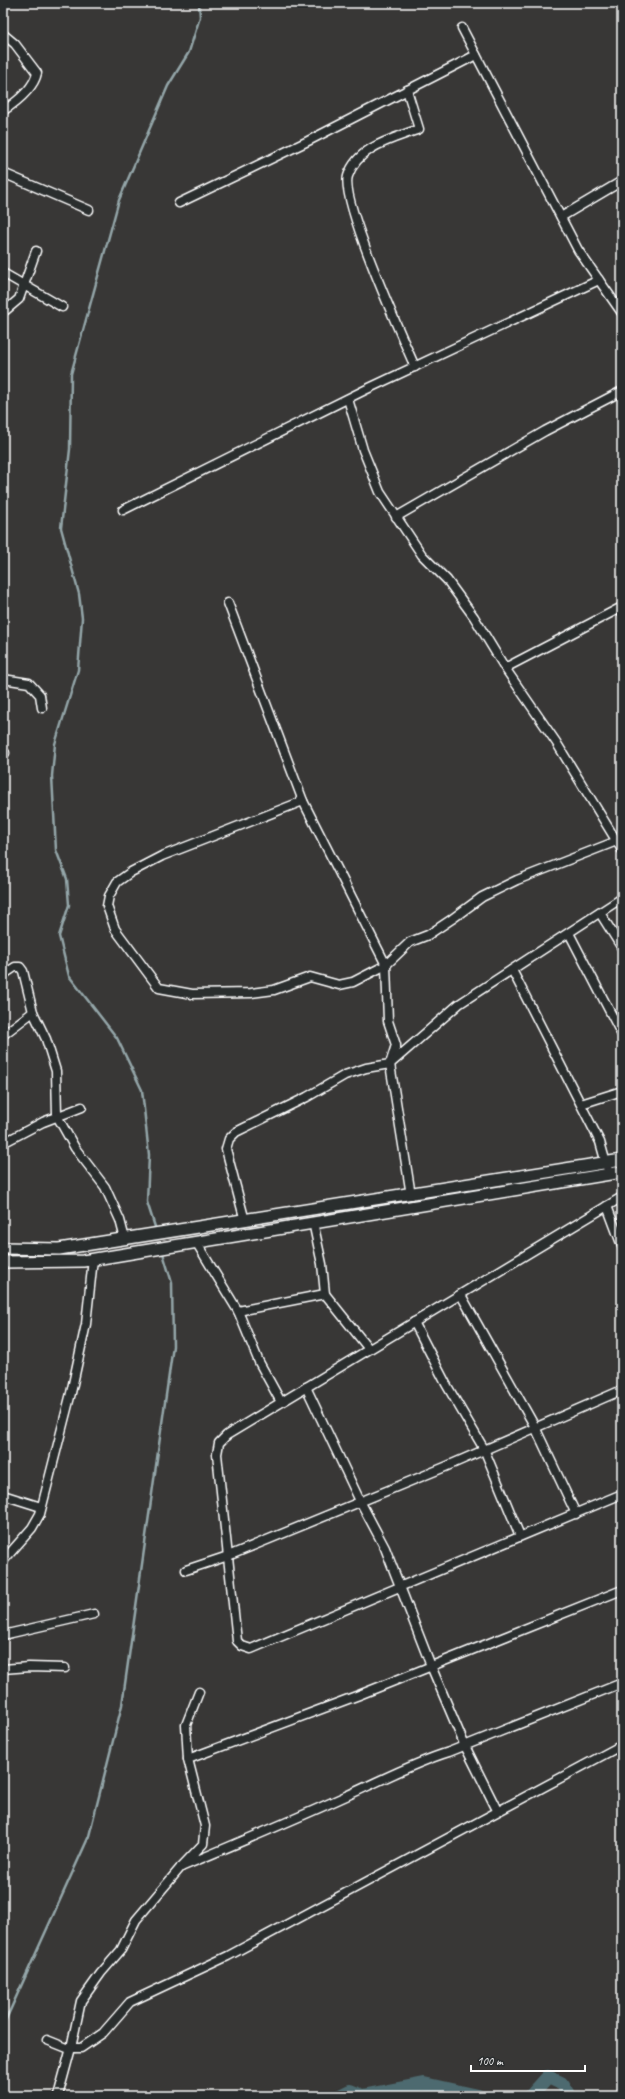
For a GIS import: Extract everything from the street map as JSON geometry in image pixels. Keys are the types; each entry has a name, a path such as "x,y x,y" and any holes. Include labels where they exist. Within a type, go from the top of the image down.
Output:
{"main road":[{"path":"3,1248 59,1249 129,1239 186,1228 245,1221 411,1195 622,1160"},
{"path":"3,1262 55,1262 93,1259 622,1172"}],"street":[{"path":"462,28 578,250 622,313"},
{"path":"3,34 15,44 37,74 36,80 3,112"},
{"path":"179,203 476,55"},
{"path":"407,90 419,129 373,146 356,162 348,177 349,197 372,266 415,367"},
{"path":"3,173 89,210"},
{"path":"561,216 622,181"},
{"path":"3,309 6,310 19,299 36,251"},
{"path":"3,273 62,307"},
{"path":"123,510 348,399 599,280"},
{"path":"396,517 545,431 622,391"},
{"path":"348,399 363,450 380,492 422,555 452,586 474,617 505,668 556,742 619,840 622,850"},
{"path":"228,603 303,801 386,965 388,1021 396,1045 390,1064 411,1195"},
{"path":"505,668 622,607"},
{"path":"3,679 29,683 40,695 42,708"},
{"path":"303,801 162,856 131,872 117,882 109,896 107,906 115,929 154,984 166,991 192,994 251,993 274,990 310,977 339,985 353,982 386,965 410,942 428,935 482,897 517,880 619,840"},
{"path":"245,1221 226,1149 229,1139 236,1132 307,1097 345,1075 366,1068 390,1064 459,1004 622,898"},
{"path":"600,913 622,948"},
{"path":"569,933 622,1036"},
{"path":"3,975 15,967 20,967 23,971 33,1012 46,1039 56,1071 57,1116 75,1148 104,1187 129,1239"},
{"path":"512,970 600,1142 609,1174"},
{"path":"3,1036 33,1012"},
{"path":"581,1104 622,1091"},
{"path":"3,1143 57,1116 82,1107"},
{"path":"622,1196 461,1295 227,1435 219,1443 218,1461 237,1641 242,1646 251,1649 622,1494"},
{"path":"607,1206 622,1246"},
{"path":"312,1222 322,1264 325,1294 369,1349"},
{"path":"194,1242 238,1311 259,1362 281,1402"},
{"path":"3,1561 32,1528 42,1506 71,1393 86,1324 93,1259"},
{"path":"238,1311 325,1294"},
{"path":"461,1295 535,1427 576,1514"},
{"path":"414,1322 446,1384 484,1449 520,1536"},
{"path":"306,1387 360,1501 386,1548 431,1666 465,1746 497,1810"},
{"path":"186,1570 228,1556 622,1390"},
{"path":"3,1495 42,1506"},
{"path":"188,1759 359,1695 622,1590"},
{"path":"3,1635 94,1614"},
{"path":"3,1669 29,1667 65,1668"},
{"path":"180,1867 336,1801 396,1774 421,1760 465,1746 622,1683"},
{"path":"58,2096 71,2048 81,2001 101,1973 121,1950 136,1920 180,1867 203,1844 205,1826 188,1759 186,1725 199,1692"},
{"path":"47,2040 71,2048 82,2048 103,2033 130,2002 228,1956 497,1810 622,1745"}],"waterway":[{"path":"156,1230 147,1202 149,1155 142,1090 117,1038 69,976 59,936 69,905 67,879 56,850 52,776 55,744 78,670 82,618 79,594 61,528 70,449 71,374 119,200 168,86 189,52 200,17 199,3"},
{"path":"3,2026 89,1836 122,1705 173,1346 172,1283 162,1250"},
{"path":"531,2096 548,2077 561,2083 569,2096"},
{"path":"340,2096 350,2091 362,2096 424,2084 478,2096"}]}
